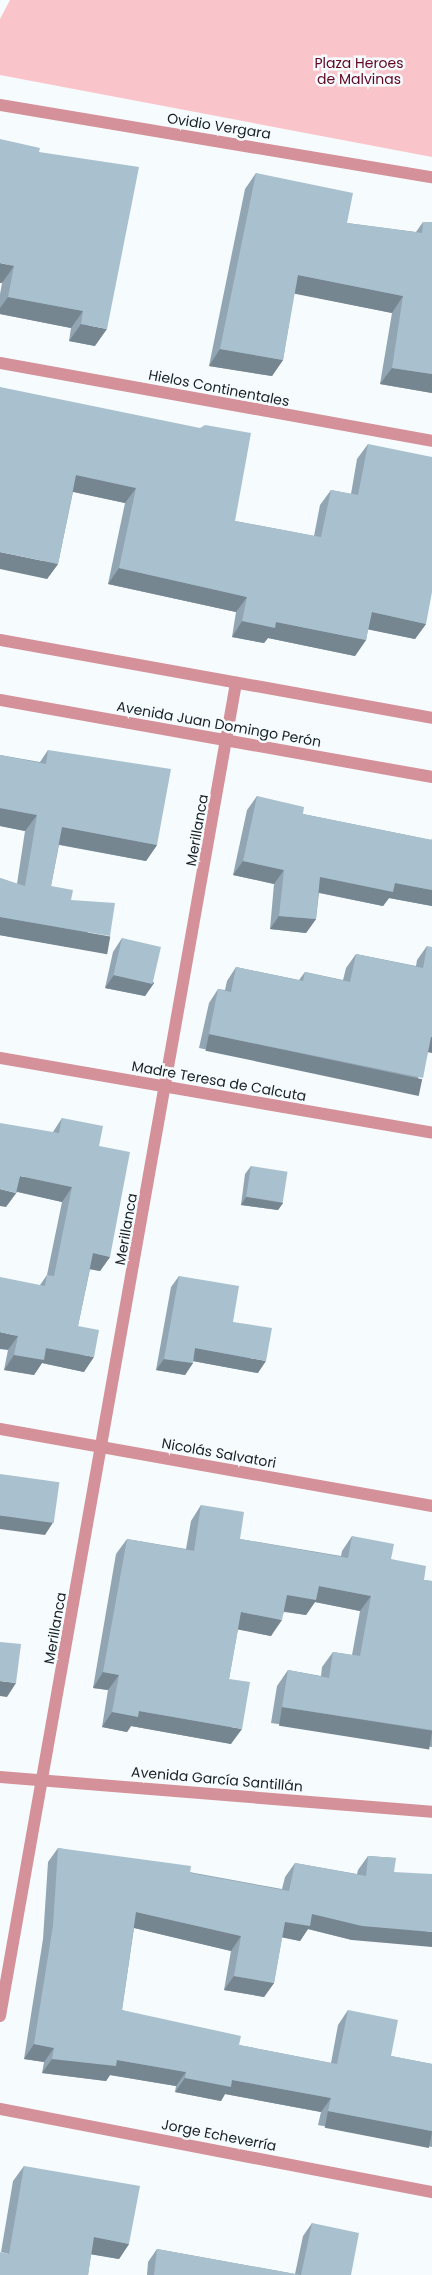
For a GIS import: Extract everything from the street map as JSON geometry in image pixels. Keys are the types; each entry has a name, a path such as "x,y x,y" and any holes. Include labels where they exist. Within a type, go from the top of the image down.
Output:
{"street":[{"name":"Ovidio Vergara","path":"0,105 432,177"},
{"name":"Hielos Continentales","path":"0,363 432,441"},
{"path":"0,640 432,718"},
{"name":"Merillanca","path":"0,2016 44,1780 167,1087 228,741 236,683"},
{"name":"Avenida Juan Domingo Perón","path":"0,700 432,777"},
{"name":"Madre Teresa de Calcuta","path":"0,1058 432,1133"},
{"name":"Nicolás Salvatori","path":"0,1429 432,1506"},
{"name":"Avenida García Santillán","path":"0,1777 432,1812"},
{"name":"Jorge Echeverría","path":"0,2109 432,2192"}],"green space":[{"name":"Plaza Heroes de Malvinas","path":"10,0 432,0 432,157 0,75 0,19"}],"building":[{"path":"0,139 40,148 39,152 139,167 107,329 81,324 83,311 8,297 14,266 0,263"},
{"path":"256,173 353,193 347,223 422,233 423,222 432,222 432,374 392,368 403,296 298,275 283,360 220,349"},
{"path":"0,387 200,428 205,425 251,433 235,521 321,537 331,490 358,495 368,444 432,457 432,592 426,624 372,612 366,640 276,622 275,628 242,621 247,597 119,568 136,488 76,475 58,564 0,552"},
{"path":"48,750 171,769 157,845 62,827 51,886 73,890 71,900 115,903 110,936 0,917 0,878 25,886 37,815 0,808 0,755 46,764"},
{"path":"257,796 304,807 303,814 432,840 432,890 395,883 393,892 320,877 316,919 279,916 284,870 243,861"},
{"path":"122,938 161,947 152,984 113,975"},
{"path":"427,946 432,947 432,1037 423,1078 209,1034 218,989 231,992 236,967 303,981 305,972 350,982 356,954 423,968"},
{"path":"62,1118 103,1126 99,1146 130,1152 110,1257 93,1253 78,1326 99,1330 94,1357 46,1348 44,1360 14,1355 18,1336 0,1332 0,1277 45,1286 47,1275 54,1276 72,1187 20,1176 16,1193 0,1189 0,1123 59,1133"},
{"path":"251,1166 288,1172 283,1202 246,1197"},
{"path":"179,1276 239,1286 233,1322 272,1328 266,1361 195,1348 193,1363 164,1359"},
{"path":"0,1474 59,1482 54,1523 0,1515"},
{"path":"201,1505 244,1512 240,1539 348,1558 352,1536 394,1544 391,1559 426,1566 424,1580 432,1581 432,1730 282,1707 288,1670 329,1678 333,1652 360,1656 371,1596 319,1586 316,1600 287,1595 282,1620 241,1612 229,1679 250,1682 242,1729 139,1711 138,1717 112,1712 119,1675 103,1672 127,1539 194,1551"},
{"path":"0,1642 21,1644 16,1683 0,1681"},
{"path":"58,1848 191,1866 190,1873 289,1891 295,1863 366,1876 368,1856 396,1858 394,1872 432,1874 432,1932 362,1926 312,1914 310,1926 285,1922 274,1983 234,1976 241,1936 136,1912 122,2010 241,2036 239,2045 337,2064 348,2010 398,2020 391,2056 432,2064 432,2131 328,2111 331,2098 232,2080 231,2087 185,2078 186,2072 117,2060 116,2066 52,2059 54,2048 34,2044 53,1925"},
{"path":"24,2166 140,2186 129,2244 94,2237 88,2275 0,2275 0,2252 9,2254"},
{"path":"312,2223 359,2233 351,2275 301,2275"},
{"path":"157,2249 301,2275 154,2275"}]}
